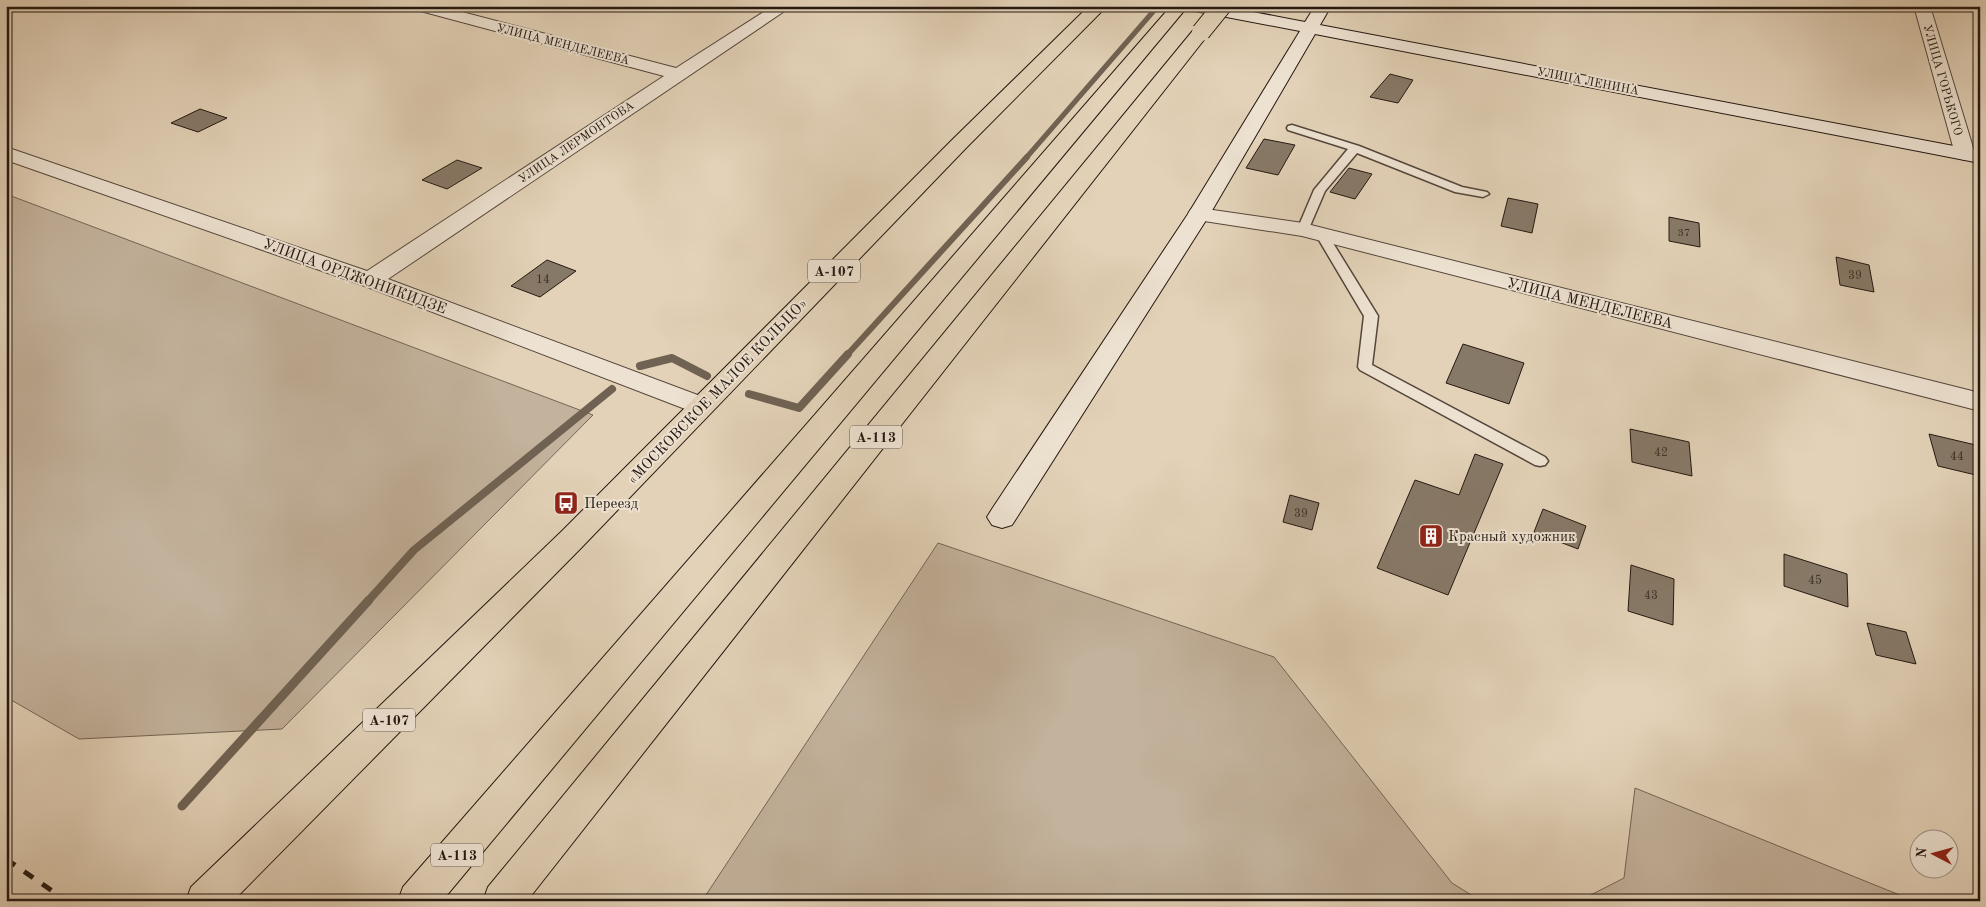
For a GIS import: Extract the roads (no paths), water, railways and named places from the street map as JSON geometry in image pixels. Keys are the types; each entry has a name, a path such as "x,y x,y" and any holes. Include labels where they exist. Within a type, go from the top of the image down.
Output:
{"highway":[{"name":"«МОСКОВСКОЕ МАЛОЕ КОЛЬЦО»","path":"205,901 572,539 952,151 1099,6"},
{"name":"А-113","path":"502,901 1222,6"},
{"name":"А-113","path":"417,901 1172,16"}],"street":[{"name":"УЛИЦА МЕНДЕЛЕЕВА","path":"418,6 679,74"},
{"name":"УЛИЦА ЛЕРМОНТОВА","path":"370,280 784,6"},
{"name":"УЛИЦА ЛЕНИНА","path":"1195,6 1972,155"},
{"path":"1002,517 1199,214 1323,6"},
{"name":"УЛИЦА ГОРЬКОГО","path":"1922,6 1972,155"},
{"name":"УЛИЦА ОРДЖОНИКИДЗЕ","path":"6,153 370,280 702,406"},
{"name":"УЛИЦА МЕНДЕЛЕЕВА","path":"1199,214 1313,233 1980,402"}],"lane":[{"path":"1292,128 1355,148 1459,190 1483,194"},
{"path":"1355,148 1320,190 1313,233 1371,316 1365,367 1540,461"}],"waterway":[{"path":"1026,158 1158,6"},
{"path":"847,355 1027,157"},
{"path":"749,394 799,408 848,354"},
{"path":"640,366 672,358 707,376"},
{"path":"368,601 414,550 612,389"},
{"path":"182,806 369,600"}],"railway":[{"path":"6,859 67,901"},
{"path":"6,894 17,901"}],"place":[{"name":"Переезд","path":"566,503"},
{"name":"Красный художник","path":"1431,536"}]}
